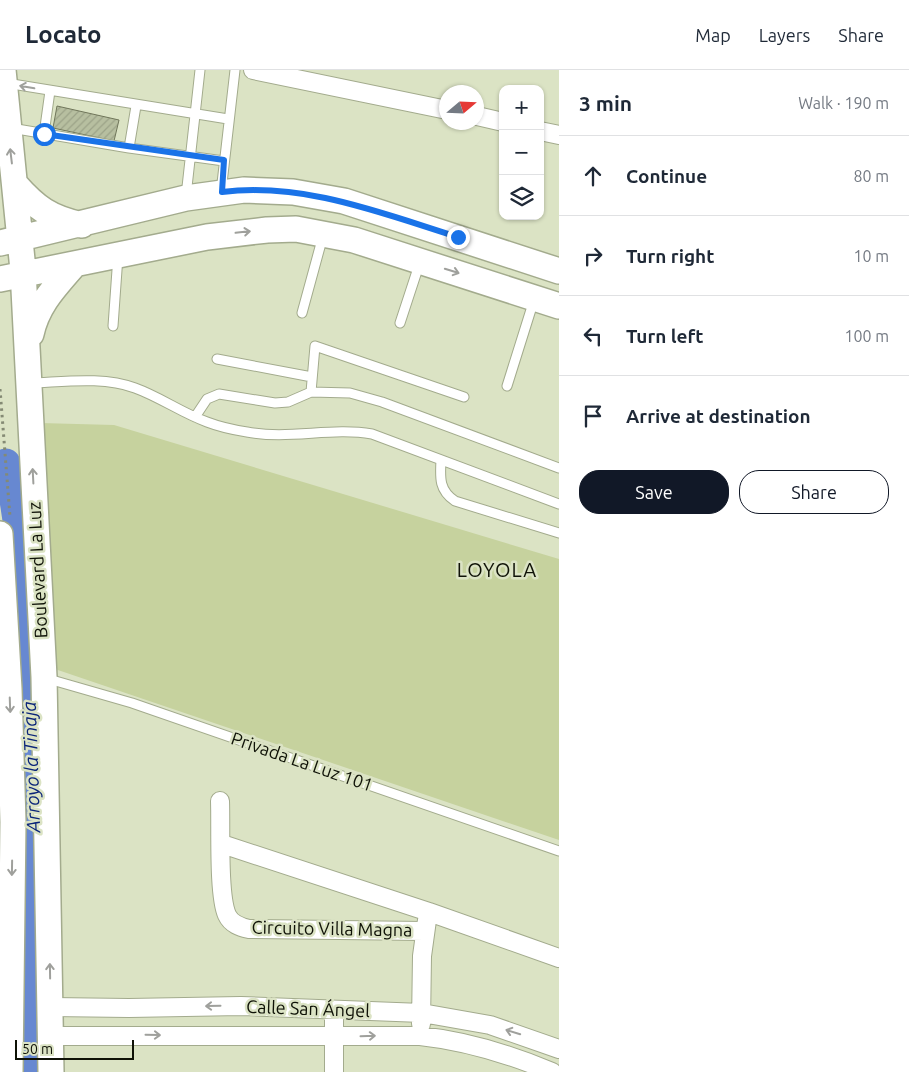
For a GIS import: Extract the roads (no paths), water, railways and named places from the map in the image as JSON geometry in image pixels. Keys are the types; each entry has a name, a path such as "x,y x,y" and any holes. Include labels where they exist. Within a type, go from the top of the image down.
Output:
{"main road":[{"name":"Boulevard La Luz","path":"4,76 15,184 10,241 12,276 27,351 44,677 52,1036 51,1072"},
{"path":"15,184 28,200 44,212 59,220 82,225"},
{"path":"10,241 82,225 186,198 222,192 264,189 316,194 344,201 559,271"},
{"path":"207,237 166,234 161,229 160,222 166,217 180,213 226,205 272,202 318,206 344,201"},
{"path":"12,276 207,237 267,230 296,229 324,233 420,261 559,306"},
{"path":"27,351 34,320 42,303 74,265"},
{"name":"Boulevard La Luz","path":"0,534 9,689 13,822 10,1072"}],"street":[{"path":"253,70 439,109"},
{"path":"484,118 499,121"},
{"path":"544,132 559,135"},
{"name":"Circuito Villa Magna","path":"220,801 222,898 227,916 236,926 249,929 424,931"},
{"name":"Circuito Villa Magna","path":"222,844 429,912 559,958"},
{"name":"Circuito Villa Magna","path":"420,1036 424,931 429,912"},
{"name":"Calle San Ángel","path":"51,1007 241,1006 422,1013 490,1024 559,1049"},
{"path":"334,1010 334,1072"},
{"name":"Calle San Ángel","path":"52,1036 420,1036 450,1039 484,1047 552,1072"}],"lane":[{"path":"186,198 200,70"},
{"path":"222,192 228,119 235,70"},
{"path":"4,76 50,91 228,119"},
{"path":"44,134 50,91"},
{"path":"129,148 136,106"},
{"path":"8,128 189,157 224,160"},
{"path":"302,313 324,233"},
{"path":"113,326 118,256"},
{"path":"400,324 420,261"},
{"path":"507,386 535,298"},
{"path":"311,392 315,346 464,398"},
{"path":"217,359 312,376"},
{"path":"29,383 96,381 119,384 134,388 196,417 225,428 265,435 364,433 394,442 559,504"},
{"path":"196,417 207,399 219,394 275,403 288,402 311,392 365,396 559,468"},
{"path":"441,460 442,488 446,495 455,502 550,532 559,533"},
{"name":"Privada La Luz 101","path":"44,677 132,703 559,851"}],"waterway":[{"name":"Arroyo la Tinaja","path":"6,463 12,488 19,538 28,666 32,869 31,1072"}],"district":[{"name":"LOYOLA","path":"497,570"}]}
